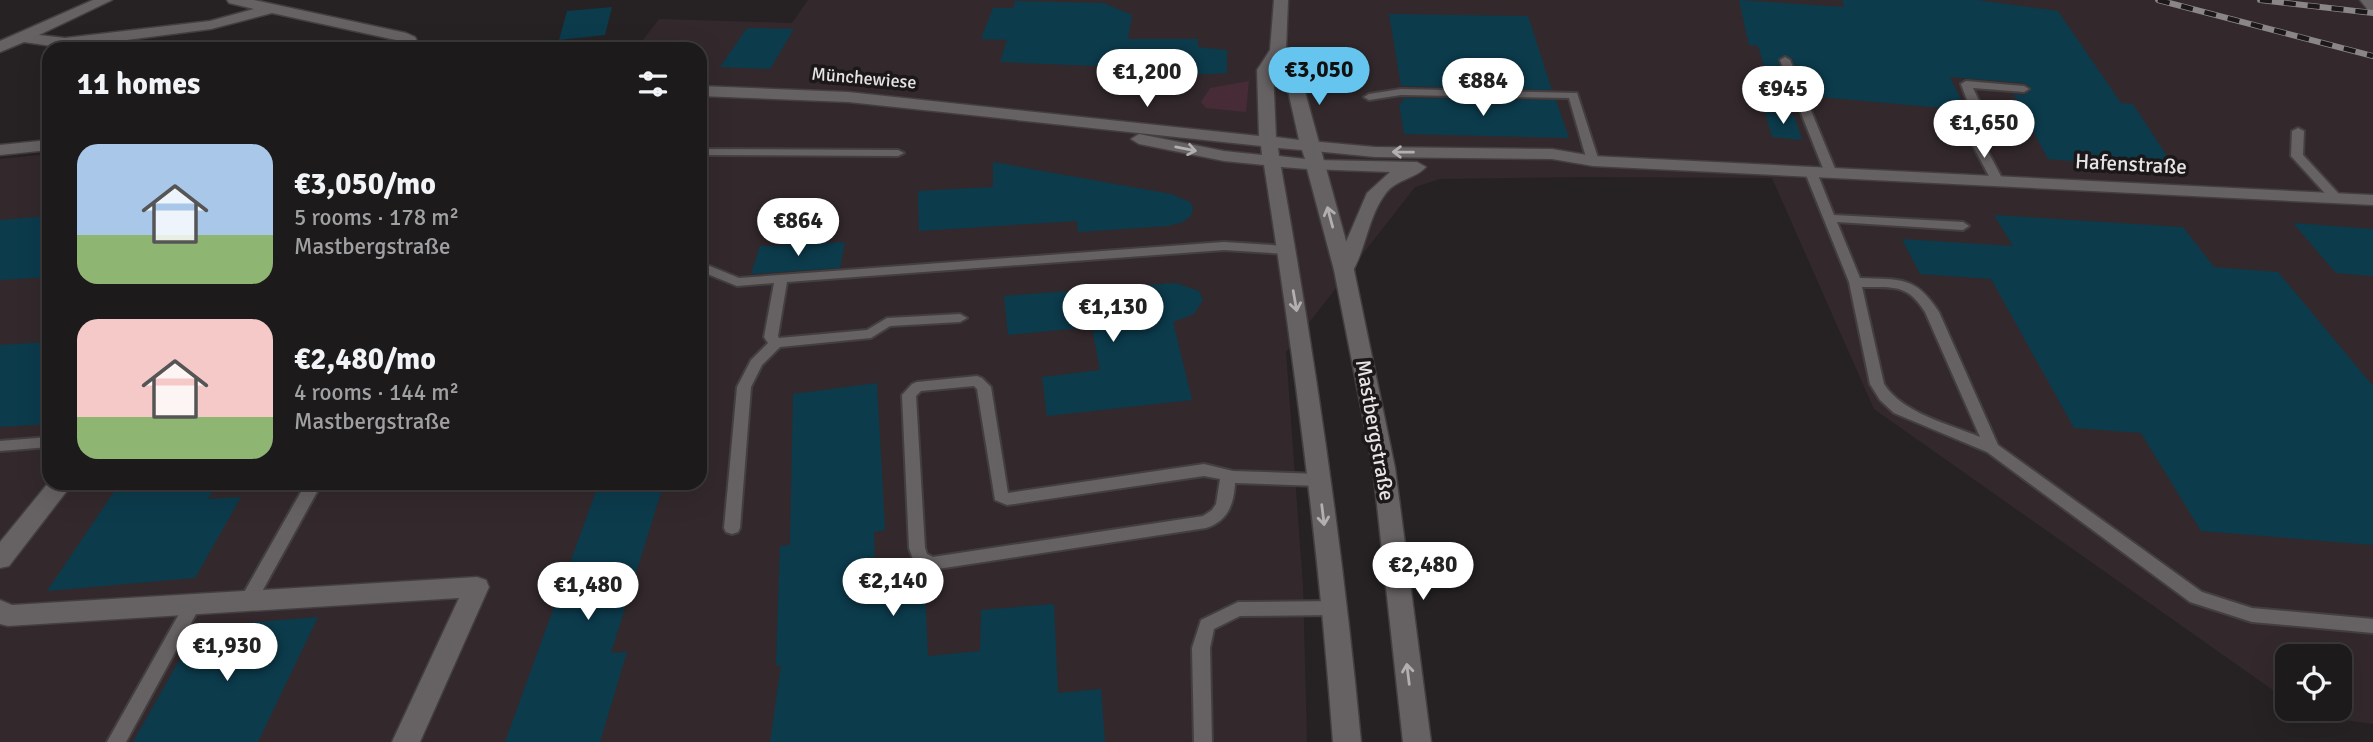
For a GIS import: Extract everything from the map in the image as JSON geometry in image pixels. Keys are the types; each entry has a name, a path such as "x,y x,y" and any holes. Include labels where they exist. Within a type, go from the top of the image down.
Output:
{"street":[{"path":"0,47 104,0"},
{"path":"234,0 401,36 412,42"},
{"path":"1281,0 1278,50 1265,71 1269,151 1301,343 1336,608 1347,742"},
{"path":"2367,0 2373,7"},
{"path":"73,42 211,25 273,8"},
{"path":"20,37 58,42"},
{"name":"Mastbergstraße","path":"1278,50 1293,77 1344,270 1384,468 1417,742"},
{"name":"Münchewiese","path":"707,91 823,95 1023,116 1210,154 1269,151"},
{"path":"0,150 42,146"},
{"path":"1269,151 1310,146"},
{"name":"Hafenstraße","path":"1310,146 1375,152 1552,154 1593,161 2373,200"},
{"path":"1269,151 1315,165"},
{"name":"Hafenstraße","path":"1315,165 1354,168 1556,166 1593,161"},
{"name":"Hafenstraße","path":"1344,270 1376,193 1392,177 1424,167"},
{"path":"0,559 55,490"},
{"path":"0,610 8,617 477,587 406,742"}],"lane":[{"path":"1785,60 1830,171"},
{"path":"1997,180 1968,125 1977,113 1966,84 2024,89"},
{"path":"1369,97 1401,92 1573,95 1593,161"},
{"path":"2298,131 2297,156 2335,197"},
{"path":"707,152 898,153"},
{"path":"1810,170 1855,282 1877,384 1885,397 1899,408 1992,448 2196,597 2224,608 2266,618 2373,626"},
{"path":"1829,218 1963,226"},
{"path":"707,269 737,282 1224,246 1286,250"},
{"path":"776,343 771,337 780,280"},
{"path":"1855,282 1903,286 1914,289 1923,299 1933,312 1992,448"},
{"path":"732,528 744,387 756,363 776,343 871,334 887,321 960,317"},
{"path":"1228,477 1227,499 1222,510 1206,522 931,564 920,558 917,548 909,394 917,387 977,381 984,387 1000,496 1007,499 1205,470 1228,477 1319,480"},
{"path":"0,446 42,443"},
{"path":"248,601 310,490"},
{"path":"116,742 194,603"},
{"path":"1203,742 1201,648 1208,625 1238,609 1336,608"}],"shaded area":[{"path":"808,0 2373,0 2373,724 2351,721 2352,644 2275,644 2275,692 1874,409 1772,178 1585,177 1440,179 1415,187 1286,352 1303,587 1307,742 0,742 0,159 42,155 42,490 707,490 707,42 641,42 659,19 792,23"},
{"path":"1249,81 1246,112 1206,108 1201,102 1210,88"}],"building":[{"path":"1739,0 1844,7 1842,0 1978,0 2058,11 2121,103 2133,104 2176,170 2048,159 2013,94 2024,95 2030,91 2031,88 2024,83 1950,77 1966,110 1808,96 1792,59 1784,55 1778,61 1791,94 1772,92 1758,46 1749,45"},
{"path":"1015,1 1104,3 1132,15 1128,39 1198,39 1198,47 1227,50 1227,73 1172,76 1173,63 1121,62 1120,67 1000,62 1007,40 981,39 993,8 1013,8"},
{"path":"612,7 605,35 559,40 567,11"},
{"path":"1389,14 1528,16 1552,90 1401,86"},
{"path":"747,28 794,29 770,69 720,67"},
{"path":"1403,98 1556,100 1569,138 1404,134 1399,103 1403,103"},
{"path":"1765,112 1794,115 1802,140 1772,137"},
{"path":"993,162 1171,194 1190,202 1193,208 1191,216 1183,222 1168,226 1078,232 1077,221 919,231 918,191 993,187"},
{"path":"1994,215 2183,227 2214,267 2278,272 2373,386 2373,545 2201,531 2141,433 2074,428 1991,279 1920,274 1902,239 2013,246"},
{"path":"42,217 42,277 0,280 0,220"},
{"path":"2293,223 2373,229 2373,276 2336,273"},
{"path":"845,242 840,268 751,274 760,246"},
{"path":"1176,283 1199,291 1203,300 1194,314 1173,322 1192,400 1047,416 1042,377 1100,370 1092,327 1008,335 1004,296"},
{"path":"42,342 42,424 0,427 0,345"},
{"path":"877,383 885,530 874,532 876,596 925,590 928,656 980,651 981,610 1054,604 1058,693 1101,689 1105,742 770,742 781,665 776,666 780,546 790,545 793,394"},
{"path":"115,490 214,490 208,499 241,497 195,578 47,591"},
{"path":"596,490 662,490 611,653 627,652 600,742 505,742"},
{"path":"318,617 258,742 133,742 198,627"}],"railway":[{"path":"2158,0 2373,56"},
{"path":"2260,0 2373,13"}]}
